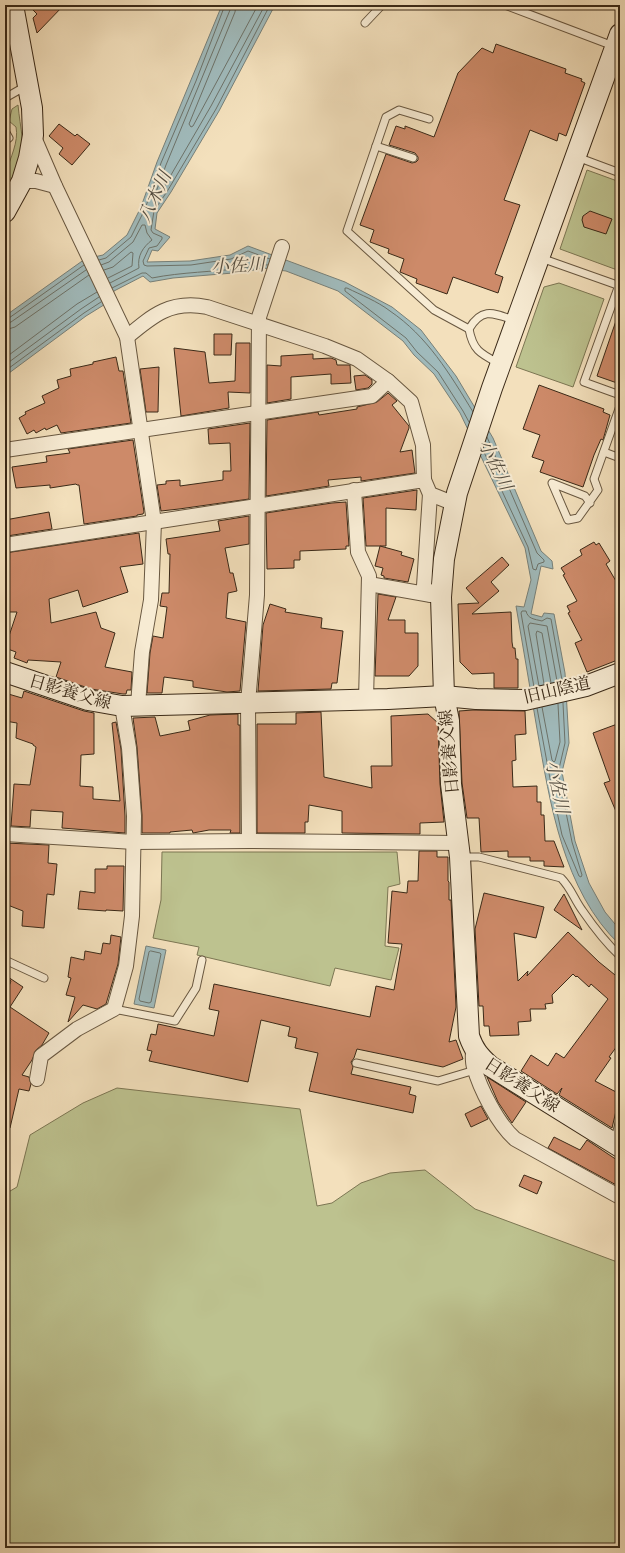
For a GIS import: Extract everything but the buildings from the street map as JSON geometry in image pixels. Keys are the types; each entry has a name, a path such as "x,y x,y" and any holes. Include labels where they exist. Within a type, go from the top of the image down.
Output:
{"street":[{"path":"5,212 22,181 29,158 33,134 32,108 13,5"},
{"path":"444,696 436,596 456,498 500,364 619,37"},
{"path":"33,134 57,189 126,335 154,522 151,600 142,652 130,706 129,748 134,816 134,842 132,916 126,966 114,1009 77,1029 41,1056 37,1079"},
{"path":"22,181 36,181 57,189"},
{"path":"249,841 248,703 257,595 259,505 259,320 282,247"},
{"path":"126,335 152,316 166,309 193,304 259,320 325,346 357,359 388,381 410,402 423,445 424,480 430,494 424,586 436,596"},
{"path":"5,450 372,396 388,381"},
{"path":"5,545 424,480"},
{"path":"354,490 358,552 369,576 366,700"},
{"path":"430,494 456,498"},
{"path":"369,584 436,596"},
{"name":"日影養父線","path":"5,672 88,700 130,706 366,700 444,696 449,721 451,784 459,850 467,1021 469,1036 473,1048 480,1058 490,1066 617,1146"},
{"name":"旧山陰道","path":"444,696 476,699 525,700 586,686 620,673"},
{"path":"5,834 134,842 249,841 459,850"},
{"path":"473,1048 473,1065 475,1070 499,1121 515,1139 620,1197"}],"lane":[{"path":"364,23 382,5"},
{"path":"505,5 608,44 619,37"},
{"path":"5,98 28,85"},
{"path":"429,119 399,110 386,117 347,231 434,310 469,328"},
{"path":"5,131 9,138 5,141"},
{"path":"376,146 413,158"},
{"path":"576,157 620,173"},
{"path":"539,257 619,285 584,382 620,395"},
{"path":"500,364 480,353 471,341 469,328 475,318 484,314 492,313 516,321"},
{"path":"590,503 585,496 552,483 568,520 578,518 590,503 598,490 594,479 620,406"},
{"path":"604,452 620,458"},
{"path":"459,850 479,857 561,878 568,885 581,910 612,949 620,956"},
{"path":"5,960 44,978"},
{"path":"114,1009 175,1021 196,988 202,960"},
{"path":"356,1063 438,1081 475,1070"},
{"path":"617,1146 620,1120"}],"green space":[{"path":"18,105 22,137 21,151 14,173 5,192 5,175 17,133 16,127 9,121 12,109"},
{"path":"587,170 620,182 620,271 560,249"},
{"path":"559,283 604,299 573,387 516,367 544,287"},
{"path":"162,852 397,852 400,884 388,887 385,946 399,948 391,980 335,968 330,986 197,955 199,947 153,938 161,900"},
{"path":"117,1088 300,1109 317,1206 332,1203 361,1183 390,1173 425,1170 475,1209 620,1263 620,1548 5,1548 5,1194 17,1187 30,1135 83,1103"}],"water":[{"path":"222,5 275,5 219,111 157,213 155,229 170,237 158,251 152,250 147,262 190,261 230,255 248,246 345,282 392,307 421,330 456,376 493,438 541,551 552,561 553,569 541,566 531,614 542,617 544,613 554,614 565,673 569,743 562,772 575,841 589,883 605,912 620,930 620,945 601,923 585,899 572,872 554,816 547,786 516,606 524,607 531,580 525,548 460,413 434,374 414,355 403,341 338,291 286,271 263,268 245,272 173,278 150,282 143,276 114,291 107,303 86,316 5,376 5,316 85,259 103,255 127,235 141,207 157,162"},
{"path":"146,946 166,950 154,1008 134,1004"}],"water label":[{"name":"八木川","path":"155,197"},
{"name":"小佐川","path":"238,266"},
{"name":"小佐川","path":"495,465"},
{"name":"小佐川","path":"557,787"}]}
